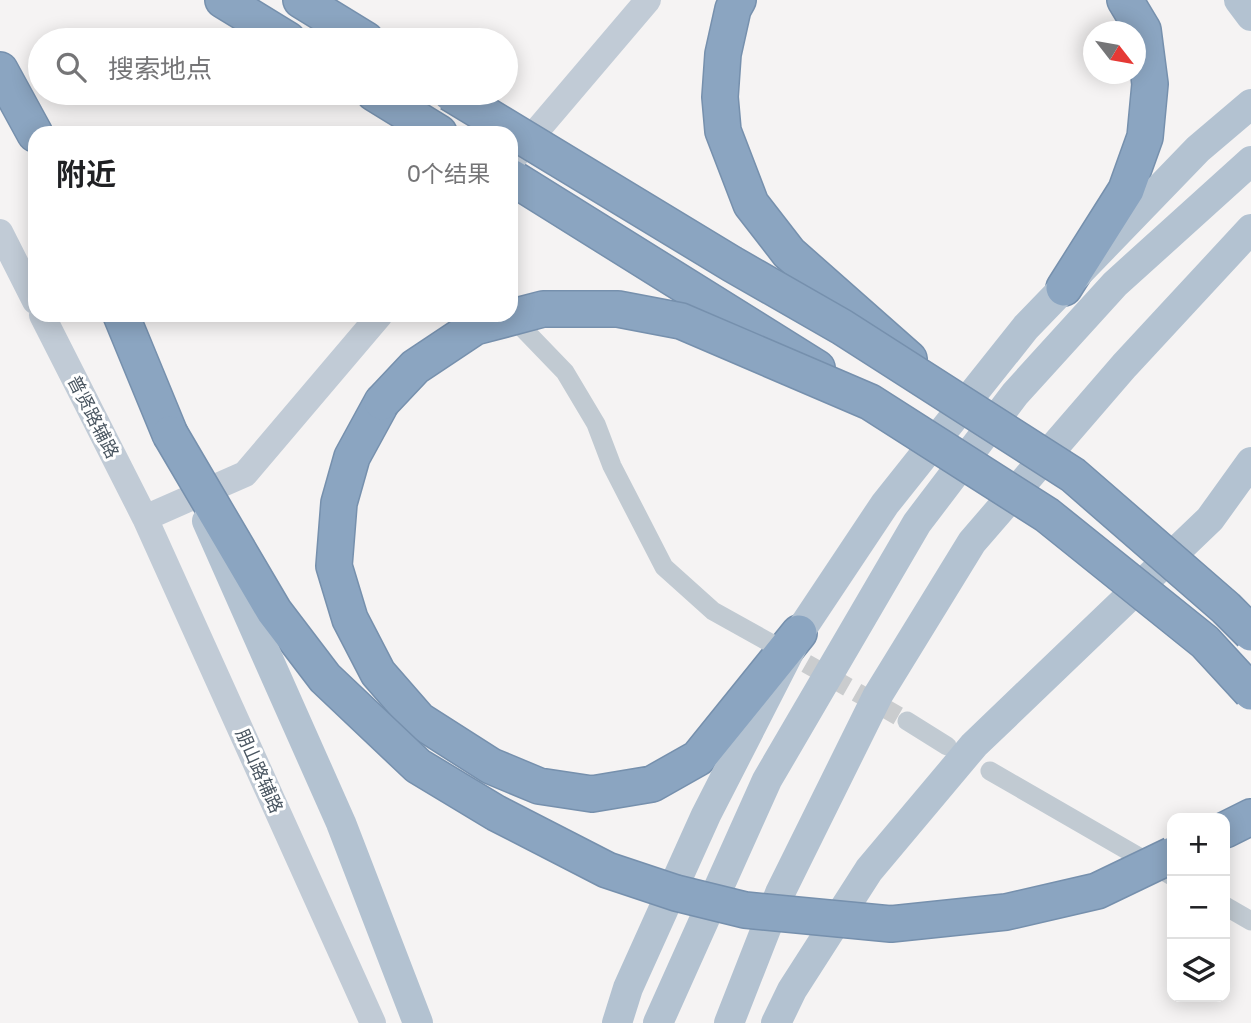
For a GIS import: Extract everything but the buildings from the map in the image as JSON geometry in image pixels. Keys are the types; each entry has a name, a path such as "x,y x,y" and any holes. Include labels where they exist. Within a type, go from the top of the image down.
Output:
{"highway":[{"path":"223,0 268,28"},
{"path":"301,0 346,28"},
{"path":"738,0 733,9 723,54 720,97 723,131 751,204 789,253 951,397"},
{"path":"1064,288 1126,190 1145,137 1150,83 1143,30 1125,0"},
{"path":"1,71 31,126"},
{"path":"394,105 428,126"},
{"path":"470,105 504,126"},
{"path":"518,134 842,327 1073,475 1226,608 1251,633"},
{"path":"518,181 1047,515 1205,642 1251,692"},
{"path":"518,316 543,309 618,309 681,321 870,402"},
{"path":"124,322 170,434 274,611 325,678 418,766 496,813 607,870 745,910 891,924 1006,912 1097,891 1167,857"},
{"path":"494,322 475,327 415,367 382,402 352,457 339,503 334,566 350,619 378,673 419,720 491,766 539,786 592,794 652,784 698,758 786,639"},
{"path":"1230,828 1251,817"}],"main road":[{"path":"1239,0 1251,16"},
{"path":"617,1023 628,988 786,639 885,504 1026,327 1198,149 1251,104"},
{"path":"658,1023 767,780 918,523 1015,394 1115,284 1251,161"},
{"path":"729,1023 780,893 878,695 972,542 1124,366 1251,229"},
{"path":"170,434 247,616 341,823 418,1023"},
{"path":"776,1023 792,990 869,870 974,745 1210,519 1251,462"}],"street":[{"path":"518,153 648,0"},
{"path":"0,232 28,287"},
{"name":"普贤路辅路","path":"46,322 145,518"},
{"path":"145,518 245,474 374,322"},
{"path":"517,322 565,372 596,424 612,466 664,567 713,611 786,639"},
{"name":"朋山路辅路","path":"145,518 373,1023"},
{"path":"907,721 947,746"},
{"path":"990,771 1167,873"},
{"path":"1230,909 1251,921"}],"tunnel":[{"path":"781,649 907,721"}]}
